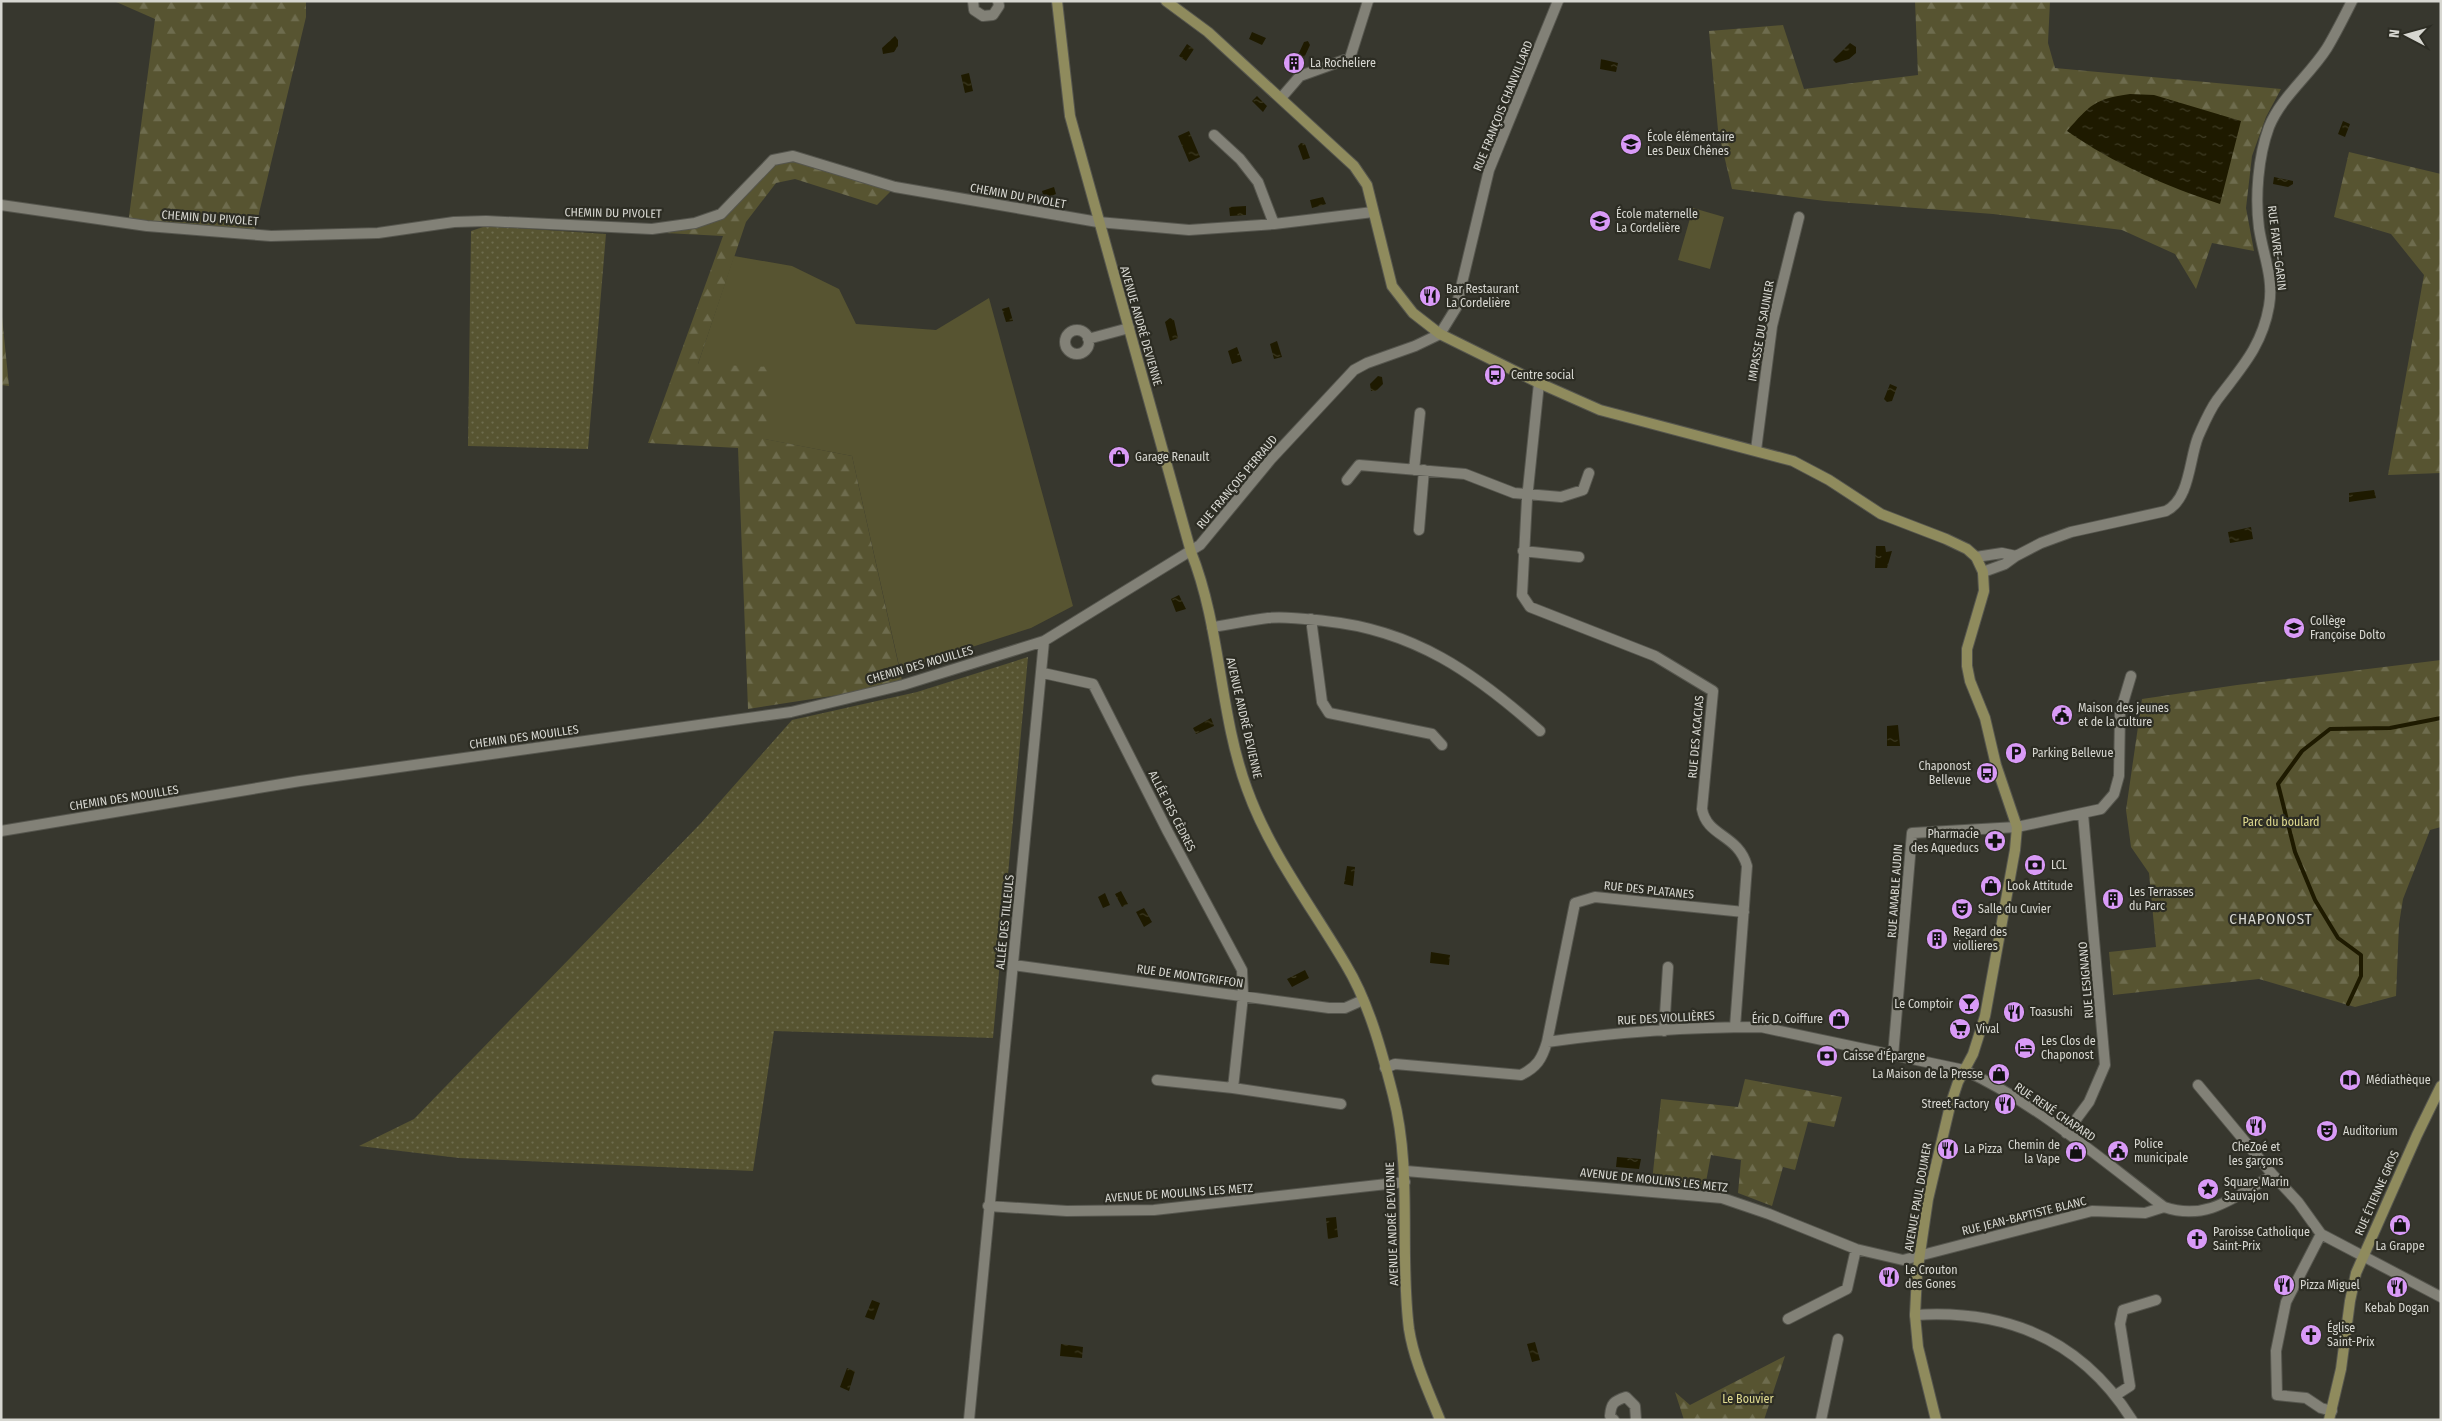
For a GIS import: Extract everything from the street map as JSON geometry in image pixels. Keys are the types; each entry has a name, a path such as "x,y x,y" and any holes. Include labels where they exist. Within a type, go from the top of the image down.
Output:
{"main road":[{"name":"AVENUE ANDRÉ DEVIENNE","path":"1057,1 1070,116 1191,552 1201,580 1239,762 1253,804 1298,892 1347,966 1363,1000 1394,1097 1405,1176 1410,1330 1415,1359 1440,1420"},
{"path":"1166,1 1208,32 1354,166 1367,185 1392,286 1413,313 1440,334 1539,383 1600,410 1793,461 1828,480 1881,514 1946,539 1967,549 1976,557 1983,572 1984,591 1968,649 1967,666 1970,681 1984,718 1998,775 2017,827"},
{"name":"AVENUE PAUL DOUMER","path":"1936,1420 1918,1346 1915,1315 1920,1256 1938,1156 1950,1106 1964,1070 1973,1054 1985,1016 2015,850 2017,827"},
{"name":"RUE ÉTIENNE GROS","path":"2330,1415 2341,1369 2350,1301 2356,1273 2441,1086"}],"street":[{"path":"973,1 974,10 983,16 993,15 1000,6 998,1"},
{"path":"1281,98 1300,76 1350,58 1368,1"},
{"name":"RUE FRANÇOIS CHANVILLARD","path":"1440,334 1456,308 1489,170 1558,1"},
{"name":"RUE FAVRE-GARIN","path":"1983,572 2005,564 2016,556 2071,532 2166,511 2178,501 2198,438 2216,401 2244,368 2254,351 2269,308 2271,284 2259,229 2258,208 2263,157 2269,128 2278,111 2327,48 2352,1"},
{"path":"1214,136 1240,159 1258,182 1274,224"},
{"name":"CHEMIN DU PIVOLET","path":"1,205 147,226 271,236 378,233 454,222 486,221 652,229 695,223 721,214 773,160 793,156 895,187 1098,222 1189,230 1274,224 1373,212"},
{"name":"IMPASSE DU SAUNIER","path":"1756,450 1772,326 1799,218"},
{"path":"1088,339 1129,328"},
{"name":"RUE FRANÇOIS PERRAUD","path":"1044,641 1191,552 1205,540 1271,458 1354,370 1440,334"},
{"name":"RUE DES ACACIAS","path":"1539,383 1523,551 1522,595 1530,607 1655,656 1713,691 1702,809 1704,818 1710,826 1734,842 1744,857 1747,866 1735,1027"},
{"path":"1419,530 1420,414"},
{"path":"1347,480 1359,465 1465,474 1514,493 1561,497 1583,490 1589,473"},
{"path":"1523,551 1579,557"},
{"path":"1976,557 2002,553 2016,556"},
{"path":"1212,628 1269,618 1311,619 1374,629 1422,646 1466,671 1504,699 1540,731"},
{"path":"1311,619 1322,702 1329,713 1432,734 1442,745"},
{"name":"ALLÉE DES TILLEULS","path":"988,1206 1043,673 1044,641"},
{"name":"CHEMIN DES MOUILLES","path":"1,831 300,781 791,712 903,685 1044,641"},
{"name":"ALLÉE DES CÈDRES","path":"1043,673 1094,684 1168,832 1242,970 1243,996"},
{"name":"RUE AMABLE AUDIN","path":"1893,1056 1912,833 2017,827 2101,809 2114,794 2119,776 2120,713 2131,676"},
{"name":"RUE LESIGNANO","path":"2066,1133 2089,1102 2105,1065 2083,814"},
{"name":"RUE DES PLATANES","path":"1547,1042 1575,902 1595,897 1744,912"},
{"name":"RUE DE MONTGRIFFON","path":"1013,965 1336,1009 1345,1008 1363,1000"},
{"path":"1664,1031 1668,967"},
{"path":"1234,1088 1243,996"},
{"name":"RUE DES VIOLLIÈRES","path":"1547,1042 1597,1035 1761,1027 1964,1070"},
{"path":"1385,1068 1395,1064 1521,1075 1534,1068 1542,1058 1547,1042"},
{"name":"RUE RENÉ CHAPARD","path":"1964,1070 1981,1077 2066,1133 2164,1207 2178,1212 2211,1210 2273,1175"},
{"path":"1157,1080 1234,1088 1341,1104"},
{"path":"2198,1085 2298,1202 2321,1234 2441,1297"},
{"name":"AVENUE DE MOULINS LES METZ","path":"988,1206 1067,1211 1154,1210 1405,1176 1722,1198 1770,1214 1856,1249 1903,1260 1920,1256"},
{"path":"969,1420 988,1206"},
{"name":"RUE JEAN-BAPTISTE BLANC","path":"1920,1256 2092,1211 2145,1213 2164,1207"},
{"path":"2321,1234 2292,1288 2276,1350 2277,1394 2306,1398 2330,1415"},
{"path":"1788,1319 1847,1289 1856,1249"},
{"path":"2116,1395 2130,1386 2120,1324 2124,1310 2156,1300"},
{"path":"1915,1315 1974,1316 2003,1322 2044,1336 2079,1360 2116,1395 2132,1420"},
{"path":"1821,1420 1838,1339"},
{"path":"1614,1420 1610,1416 1610,1406 1614,1401 1626,1398 1636,1406 1636,1420"}],"green space":[{"path":"114,1 306,1 306,17 254,234 128,224 155,19"},
{"path":"1915,1 2050,1 2048,43 2055,68 2281,89 2266,117 2252,156 2246,208 2254,251 2212,243 2196,289 2175,254 2122,230 1993,214 1825,201 1732,189 1718,130 1709,31 1783,25 1804,89 1918,75"},
{"path":"2349,152 2441,174 2441,473 2388,475 2424,275 2391,234 2334,217"},
{"path":"793,156 895,187 877,205 795,179 776,183 746,222 698,364 772,367 765,439 852,456 903,685 748,709 738,448 648,443 723,236 665,233 721,214 773,160"},
{"path":"1693,208 1724,217 1710,269 1678,260"},
{"path":"486,226 606,234 588,449 468,446 471,231"},
{"path":"734,256 792,266 839,289 856,324 936,330 989,298 1073,606 1031,628 900,670 852,456 764,439 698,364"},
{"path":"1,307 9,386 1,385"},
{"path":"1028,657 993,1038 774,1031 753,1171 459,1158 359,1146 414,1119 701,823 792,720 917,692"},
{"name":"Parc du boulard","path":"2441,660 2441,827 2430,830 2403,899 2399,924 2396,996 2355,1007 2259,979 2113,995 2109,952 2156,947 2149,873 2131,847 2126,810 2142,699 2237,685"},
{"path":"1745,1079 1842,1097 1834,1127 1808,1122 1795,1170 1783,1167 1772,1206 1738,1193 1741,1160 1711,1155 1705,1187 1652,1181 1661,1099 1738,1107"},
{"name":"Le Bouvier","path":"1785,1356 1764,1420 1684,1420 1675,1392 1690,1405"}],"water":[{"path":"1252,32 1266,38 1262,45 1249,39"},
{"path":"895,36 898,40 898,46 894,52 883,54 882,48"},
{"path":"1308,41 1310,45 1304,58 1298,55 1304,42"},
{"path":"1850,43 1856,47 1856,53 1849,59 1836,63 1833,60"},
{"path":"1187,44 1194,49 1186,61 1179,56"},
{"path":"1601,59 1618,63 1616,72 1600,69"},
{"path":"969,73 973,91 965,93 961,75"},
{"path":"2130,94 2154,95 2241,121 2220,204 2180,190 2122,164 2067,131 2081,115 2100,101"},
{"path":"1257,96 1267,106 1263,112 1252,101"},
{"path":"2343,121 2350,124 2345,137 2338,134"},
{"path":"1189,131 1200,157 1189,162 1178,136"},
{"path":"1301,143 1305,144 1310,158 1303,160 1298,146"},
{"path":"2274,177 2293,181 2293,184 2288,187 2273,184"},
{"path":"1054,187 1056,194 1044,199 1042,191"},
{"path":"1323,197 1326,204 1312,208 1310,200"},
{"path":"1246,206 1246,215 1230,216 1229,207"},
{"path":"1009,307 1013,321 1006,322 1002,309"},
{"path":"1170,318 1174,320 1178,338 1170,341 1165,322"},
{"path":"1277,341 1282,357 1274,359 1270,344"},
{"path":"1237,347 1242,361 1232,364 1228,351"},
{"path":"1378,376 1382,377 1383,384 1376,391 1371,391 1370,384"},
{"path":"1890,384 1897,387 1892,401 1887,402 1884,399"},
{"path":"2374,490 2376,498 2349,502 2349,493"},
{"path":"2251,527 2253,539 2230,543 2228,532"},
{"path":"1876,546 1885,546 1886,552 1892,551 1887,568 1875,568"},
{"path":"1179,595 1186,609 1176,612 1171,599"},
{"path":"1211,718 1214,726 1196,734 1193,728"},
{"path":"1898,725 1900,746 1887,746 1887,726"},
{"path":"1347,866 1355,867 1353,886 1344,884"},
{"path":"1121,891 1128,904 1122,907 1115,894"},
{"path":"1105,893 1110,905 1103,908 1098,897"},
{"path":"1144,908 1152,922 1144,927 1136,912"},
{"path":"1431,952 1450,955 1449,965 1430,963"},
{"path":"1305,970 1309,978 1292,987 1287,979"},
{"path":"1617,1157 1641,1159 1639,1169 1616,1167"},
{"path":"1336,1217 1338,1237 1328,1239 1326,1218"},
{"path":"872,1300 880,1303 874,1320 865,1317"},
{"path":"1535,1342 1540,1360 1532,1362 1527,1344"},
{"path":"1061,1344 1083,1347 1082,1358 1060,1356"},
{"path":"847,1368 855,1371 849,1391 840,1387"}],"waterway":[{"path":"2348,1004 2361,976 2361,955 2338,938 2315,900 2295,852 2278,784 2302,751 2330,729 2390,728 2441,718"}],"place":[{"name":"La Rocheliere","path":"1294,63"},
{"name":"École élémentaire Les Deux Chênes","path":"1631,144"},
{"name":"École maternelle La Cordelière","path":"1600,221"},
{"name":"Bar Restaurant La Cordelière","path":"1430,296"},
{"name":"Centre social","path":"1495,375"},
{"name":"Garage Renault","path":"1119,457"},
{"name":"Collège Françoise Dolto","path":"2294,628"},
{"name":"Maison des jeunes et de la culture","path":"2062,715"},
{"name":"Parking Bellevue","path":"2016,753"},
{"name":"Chaponost Bellevue","path":"1987,773"},
{"name":"Pharmacie des Aqueducs","path":"1995,841"},
{"name":"LCL","path":"2035,865"},
{"name":"Look Attitude","path":"1991,886"},
{"name":"Les Terrasses du Parc","path":"2113,899"},
{"name":"Salle du Cuvier","path":"1962,909"},
{"name":"Regard des viollieres","path":"1937,939"},
{"name":"Le Comptoir","path":"1969,1004"},
{"name":"Toasushi","path":"2014,1012"},
{"name":"Éric D. Coiffure","path":"1839,1019"},
{"name":"Vival","path":"1960,1029"},
{"name":"Les Clos de Chaponost","path":"2025,1048"},
{"name":"Caisse d'Épargne","path":"1827,1056"},
{"name":"La Maison de la Presse","path":"1999,1074"},
{"name":"Médiathèque","path":"2350,1080"},
{"name":"Street Factory","path":"2005,1104"},
{"name":"CheZoé et les garçons","path":"2256,1126"},
{"name":"Auditorium","path":"2327,1131"},
{"name":"La Pizza","path":"1948,1149"},
{"name":"Police municipale","path":"2118,1151"},
{"name":"Chemin de la Vape","path":"2076,1152"},
{"name":"Square Marin Sauvajon","path":"2208,1189"},
{"name":"La Grappe","path":"2400,1225"},
{"name":"Paroisse Catholique Saint-Prix","path":"2197,1239"},
{"name":"Le Crouton des Gones","path":"1889,1277"},
{"name":"Pizza Miguel","path":"2284,1285"},
{"name":"Kebab Dogan","path":"2397,1287"},
{"name":"Église Saint-Prix","path":"2311,1335"}],"district":[{"name":"CHAPONOST","path":"2271,919"}]}
